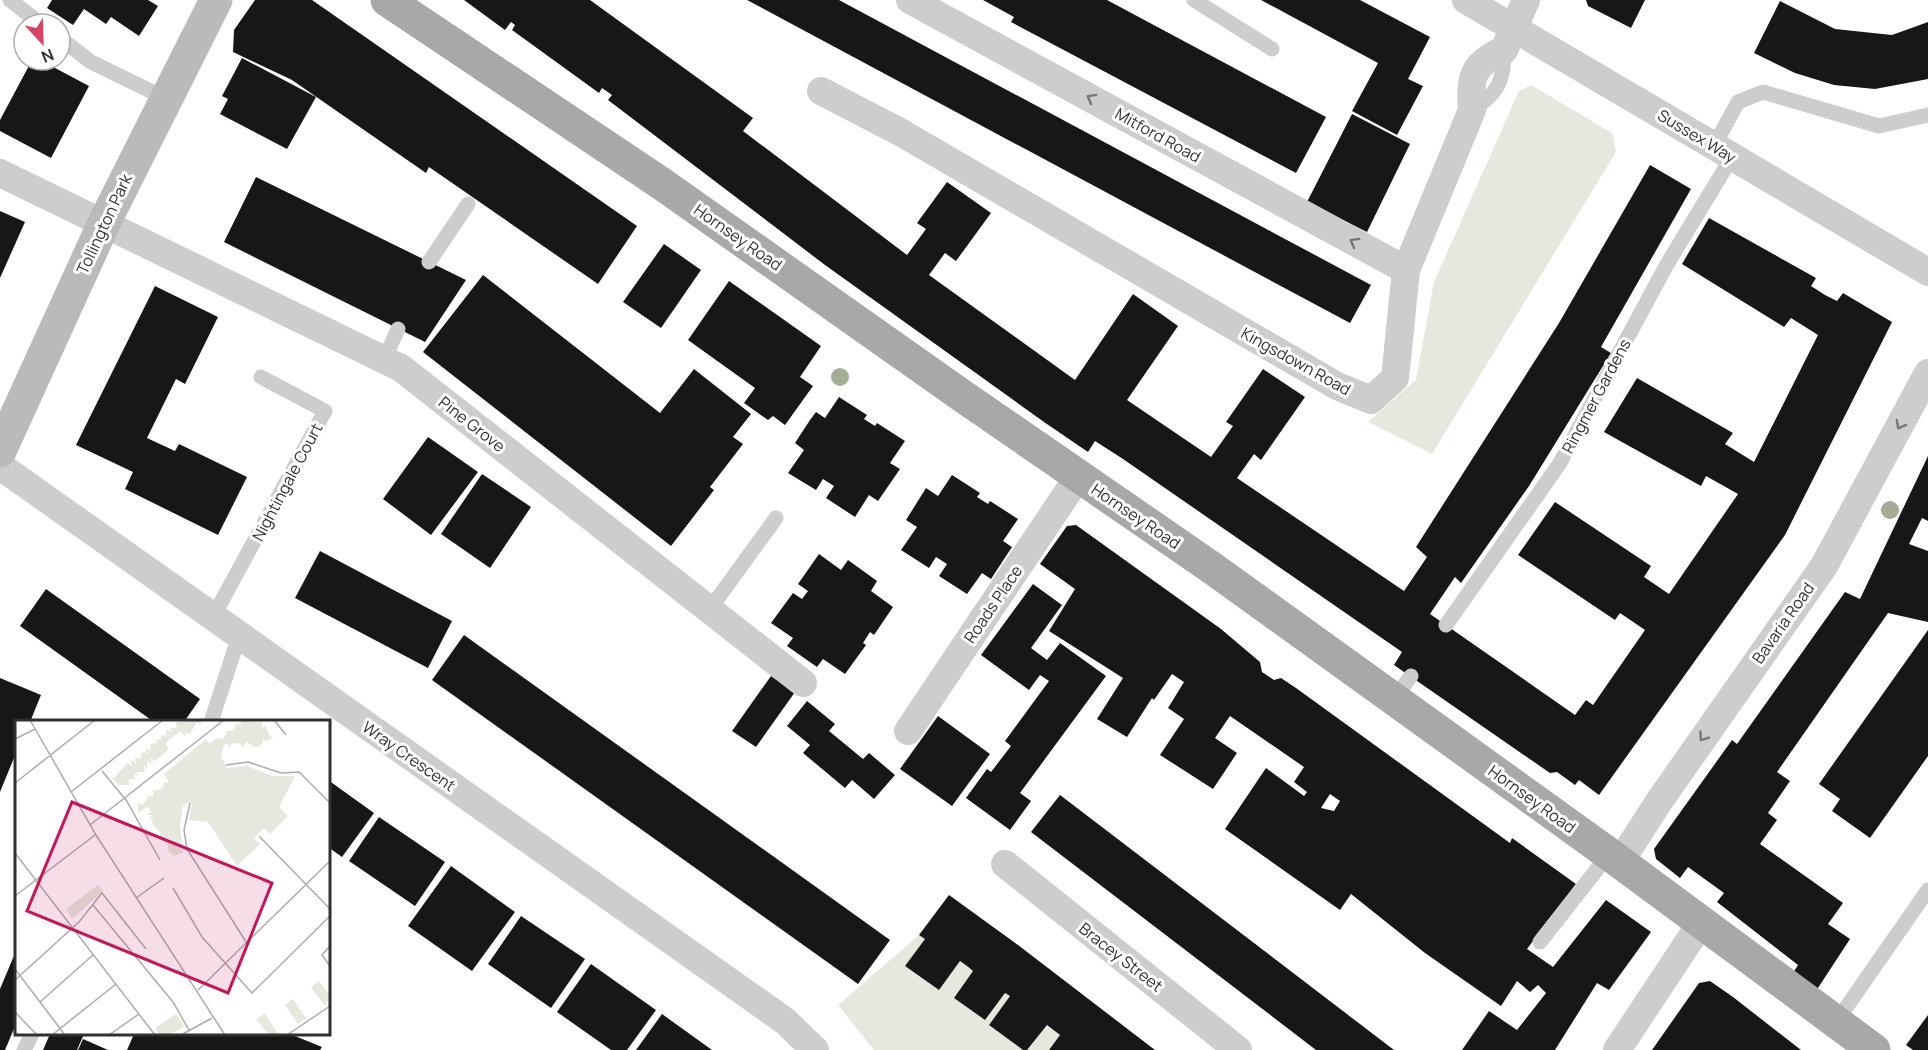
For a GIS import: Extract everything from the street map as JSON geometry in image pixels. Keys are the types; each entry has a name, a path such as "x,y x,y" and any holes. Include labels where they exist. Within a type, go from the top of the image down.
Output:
{"main road":[{"name":"Hornsey Road","path":"387,0 663,184 1078,477 1212,568 1402,688 1614,858 1874,1050"}],"street":[{"name":"Tollington Park","path":"0,451 104,223 216,0"},
{"name":"Mitford Road","path":"910,0 1406,270"},
{"name":"Sussex Way","path":"1466,0 1508,39 1723,152 1928,272"},
{"path":"1508,39 1526,0"},
{"name":"Kingsdown Road","path":"821,91 900,132 1337,386 1371,400 1395,378 1406,270 1472,110 1470,86 1485,58 1508,39"},
{"name":"Pine Grove","path":"0,173 400,368 803,683"},
{"name":"Bavaria Road","path":"1614,858 1660,800 1824,566 1928,373"},
{"name":"Wray Crescent","path":"0,466 785,1021 815,1050"},
{"name":"Roads Place","path":"908,731 1078,477"},
{"name":"Bracey Street","path":"1005,864 1238,1050"},
{"path":"1617,1050 1701,923"}],"lane":[{"path":"10,0 26,12"},
{"path":"1194,0 1272,49"},
{"path":"72,47 91,62 165,98"},
{"name":"Ringmer Gardens","path":"1446,626 1560,463 1666,266 1723,152 1738,102 1763,92 1879,126 1928,115"},
{"path":"429,262 468,204"},
{"path":"384,360 398,329"},
{"name":"Nightingale Court","path":"213,617 325,411 261,377"},
{"path":"710,609 776,518"},
{"path":"212,720 239,636"},
{"path":"1540,942 1614,858"},
{"path":"1836,1022 1928,890"},
{"path":"24,1050 32,1035"}],"shaded area":[{"path":"1531,85 1612,133 1616,152 1432,454 1368,422 1416,380 1434,282 1519,91"},
{"path":"919,935 925,939 905,966 939,990 960,961 973,971 954,998 985,1020 1005,993 1010,996 989,1025 1023,1050 874,1050 838,1005"},
{"path":"1047,1025 1060,1035 1049,1050 1027,1050"}],"building":[{"path":"52,0 148,0 158,6 139,36 111,17 106,24 84,9 73,25 72,12 53,12 47,8"},
{"path":"255,0 312,0 637,226 598,284 429,167 426,173 292,80 233,52 234,30"},
{"path":"464,0 590,0 753,118 743,131 907,255 926,229 917,223 947,182 991,213 956,261 945,253 929,275 1075,380 1133,294 1178,326 1127,400 1211,457 1233,426 1226,422 1263,369 1305,397 1261,460 1254,454 1237,478 1404,591 1427,557 1416,547 1559,323 1650,165 1691,189 1601,347 1611,353 1529,486 1461,583 1455,577 1430,614 1575,715 1586,700 1593,705 1645,630 1620,613 1615,620 1518,555 1555,502 1651,566 1644,577 1669,594 1738,494 1706,476 1701,486 1604,432 1637,378 1733,433 1725,444 1754,462 1818,335 1791,318 1784,327 1682,264 1709,218 1816,278 1811,286 1825,295 1837,301 1843,293 1892,322 1785,535 1599,795 1579,780 1575,785 1557,772 1550,773 1394,665 1402,652 1123,459 1095,441 1088,452 1044,422 825,265 608,100 612,95 602,88 599,93 512,30 515,25 511,22 505,30"},
{"path":"747,0 839,0 1371,285 1350,323"},
{"path":"983,0 1107,0 1326,117 1296,173 1011,22 1014,17"},
{"path":"1261,0 1360,0 1430,37 1408,79 1423,86 1397,135 1352,111 1378,63"},
{"path":"1586,0 1645,0 1631,28 1588,6"},
{"path":"1780,1 1835,29 1892,35 1928,22 1928,79 1875,89 1834,85 1795,73 1754,53"},
{"path":"242,58 316,97 287,149 220,114 228,99 222,96"},
{"path":"26,72 63,72 89,86 51,158 0,131 0,120"},
{"path":"1352,114 1410,144 1367,232 1307,202"},
{"path":"256,177 466,280 425,342 224,242"},
{"path":"0,211 25,222 0,278"},
{"path":"664,244 701,270 661,328 623,302"},
{"path":"483,275 660,413 694,369 751,414 733,437 743,444 710,487 714,490 671,546 423,352"},
{"path":"729,281 821,346 800,377 813,386 785,425 773,416 768,420 744,403 755,388 688,340"},
{"path":"155,286 218,317 185,384 176,379 147,438 175,451 179,444 247,477 218,535 125,489 133,472 76,445"},
{"path":"839,397 867,415 864,419 875,426 877,423 905,441 890,463 900,469 878,501 869,495 855,517 826,498 834,486 823,479 816,490 788,473 804,450 795,443 810,420 816,412 825,418"},
{"path":"428,437 478,472 431,535 383,499"},
{"path":"1928,456 1928,521 1922,518 1909,544 1928,551 1928,622 1888,613 1777,772 1790,781 1768,813 1777,820 1760,844 1843,903 1828,924 1850,939 1816,991 1793,973 1798,965 1717,902 1724,893 1688,867 1680,878 1656,859 1654,849 1732,740 1737,744 1845,592 1860,599"},
{"path":"482,474 531,507 490,568 441,534"},
{"path":"952,475 980,493 977,497 988,504 990,501 1018,519 1003,541 1012,547 991,579 982,573 967,594 939,576 947,564 936,557 929,568 901,550 917,527 906,520 926,488 938,496"},
{"path":"1076,525 1221,629 1260,662 1262,672 1274,680 1281,678 1296,688 1510,843 1512,838 1576,884 1527,949 1553,967 1606,900 1651,932 1609,990 1597,983 1555,1050 1462,1050 1489,1011 1517,1030 1546,993 1538,985 1530,992 1517,981 1501,1006 1425,953 1351,894 1340,910 1225,829 1266,768 1304,796 1307,792 1294,782 1304,767 1230,716 1215,738 1237,753 1213,789 1160,755 1184,719 1168,708 1184,682 1172,674 1154,700 1152,698 1127,737 1097,719 1123,678 1049,631 1075,589 1040,564 1067,526","holes":["1330,794 1340,801 1334,811 1321,808"]},
{"path":"320,551 452,621 428,668 295,598"},
{"path":"819,554 841,570 848,560 877,581 871,591 893,607 874,635 870,632 863,643 866,645 845,674 823,659 817,667 787,646 793,638 771,623 793,593 802,599 808,591 798,584"},
{"path":"1033,584 1062,605 1031,648 1047,660 1060,643 1106,676 1020,793 1031,801 1010,830 966,798 987,769 991,772 1011,746 1005,741 1049,681 1040,675 1029,690 981,655"},
{"path":"46,589 200,699 185,720 151,720 20,626"},
{"path":"1928,630 1928,756 1870,838 1832,811 1840,799 1819,784"},
{"path":"464,635 890,940 858,984 432,680"},
{"path":"771,676 795,692 756,747 732,731"},
{"path":"0,678 41,695 31,720 15,720 15,755 0,792"},
{"path":"807,701 835,724 829,731 863,759 869,753 895,775 874,799 852,780 845,788 803,753 810,745 787,726"},
{"path":"938,716 990,754 952,806 900,769"},
{"path":"330,781 374,813 342,857 330,848"},
{"path":"1060,795 1394,1050 1316,1050 1031,832"},
{"path":"379,817 445,862 415,906 349,861"},
{"path":"451,866 515,912 472,971 408,926"},
{"path":"949,895 1155,1050 1049,1050 1060,1035 1047,1025 1027,1050 1023,1050 989,1025 1010,996 1005,993 985,1020 954,998 973,971 960,961 939,990 905,966 925,939 919,935"},
{"path":"521,916 585,959 551,1008 488,964"},
{"path":"15,953 15,1026 5,1050 0,1050 0,989"},
{"path":"591,964 656,1010 627,1050 611,1050 557,1012"},
{"path":"1710,981 1801,1050 1652,1050 1699,983"},
{"path":"662,1014 712,1050 636,1050"},
{"path":"1928,1015 1928,1050 1913,1050 1906,1045"},
{"path":"50,1035 84,1035 77,1050 43,1050"},
{"path":"134,1035 292,1035 322,1047 320,1050 127,1050"},
{"path":"83,1039 108,1050 78,1050"}]}
